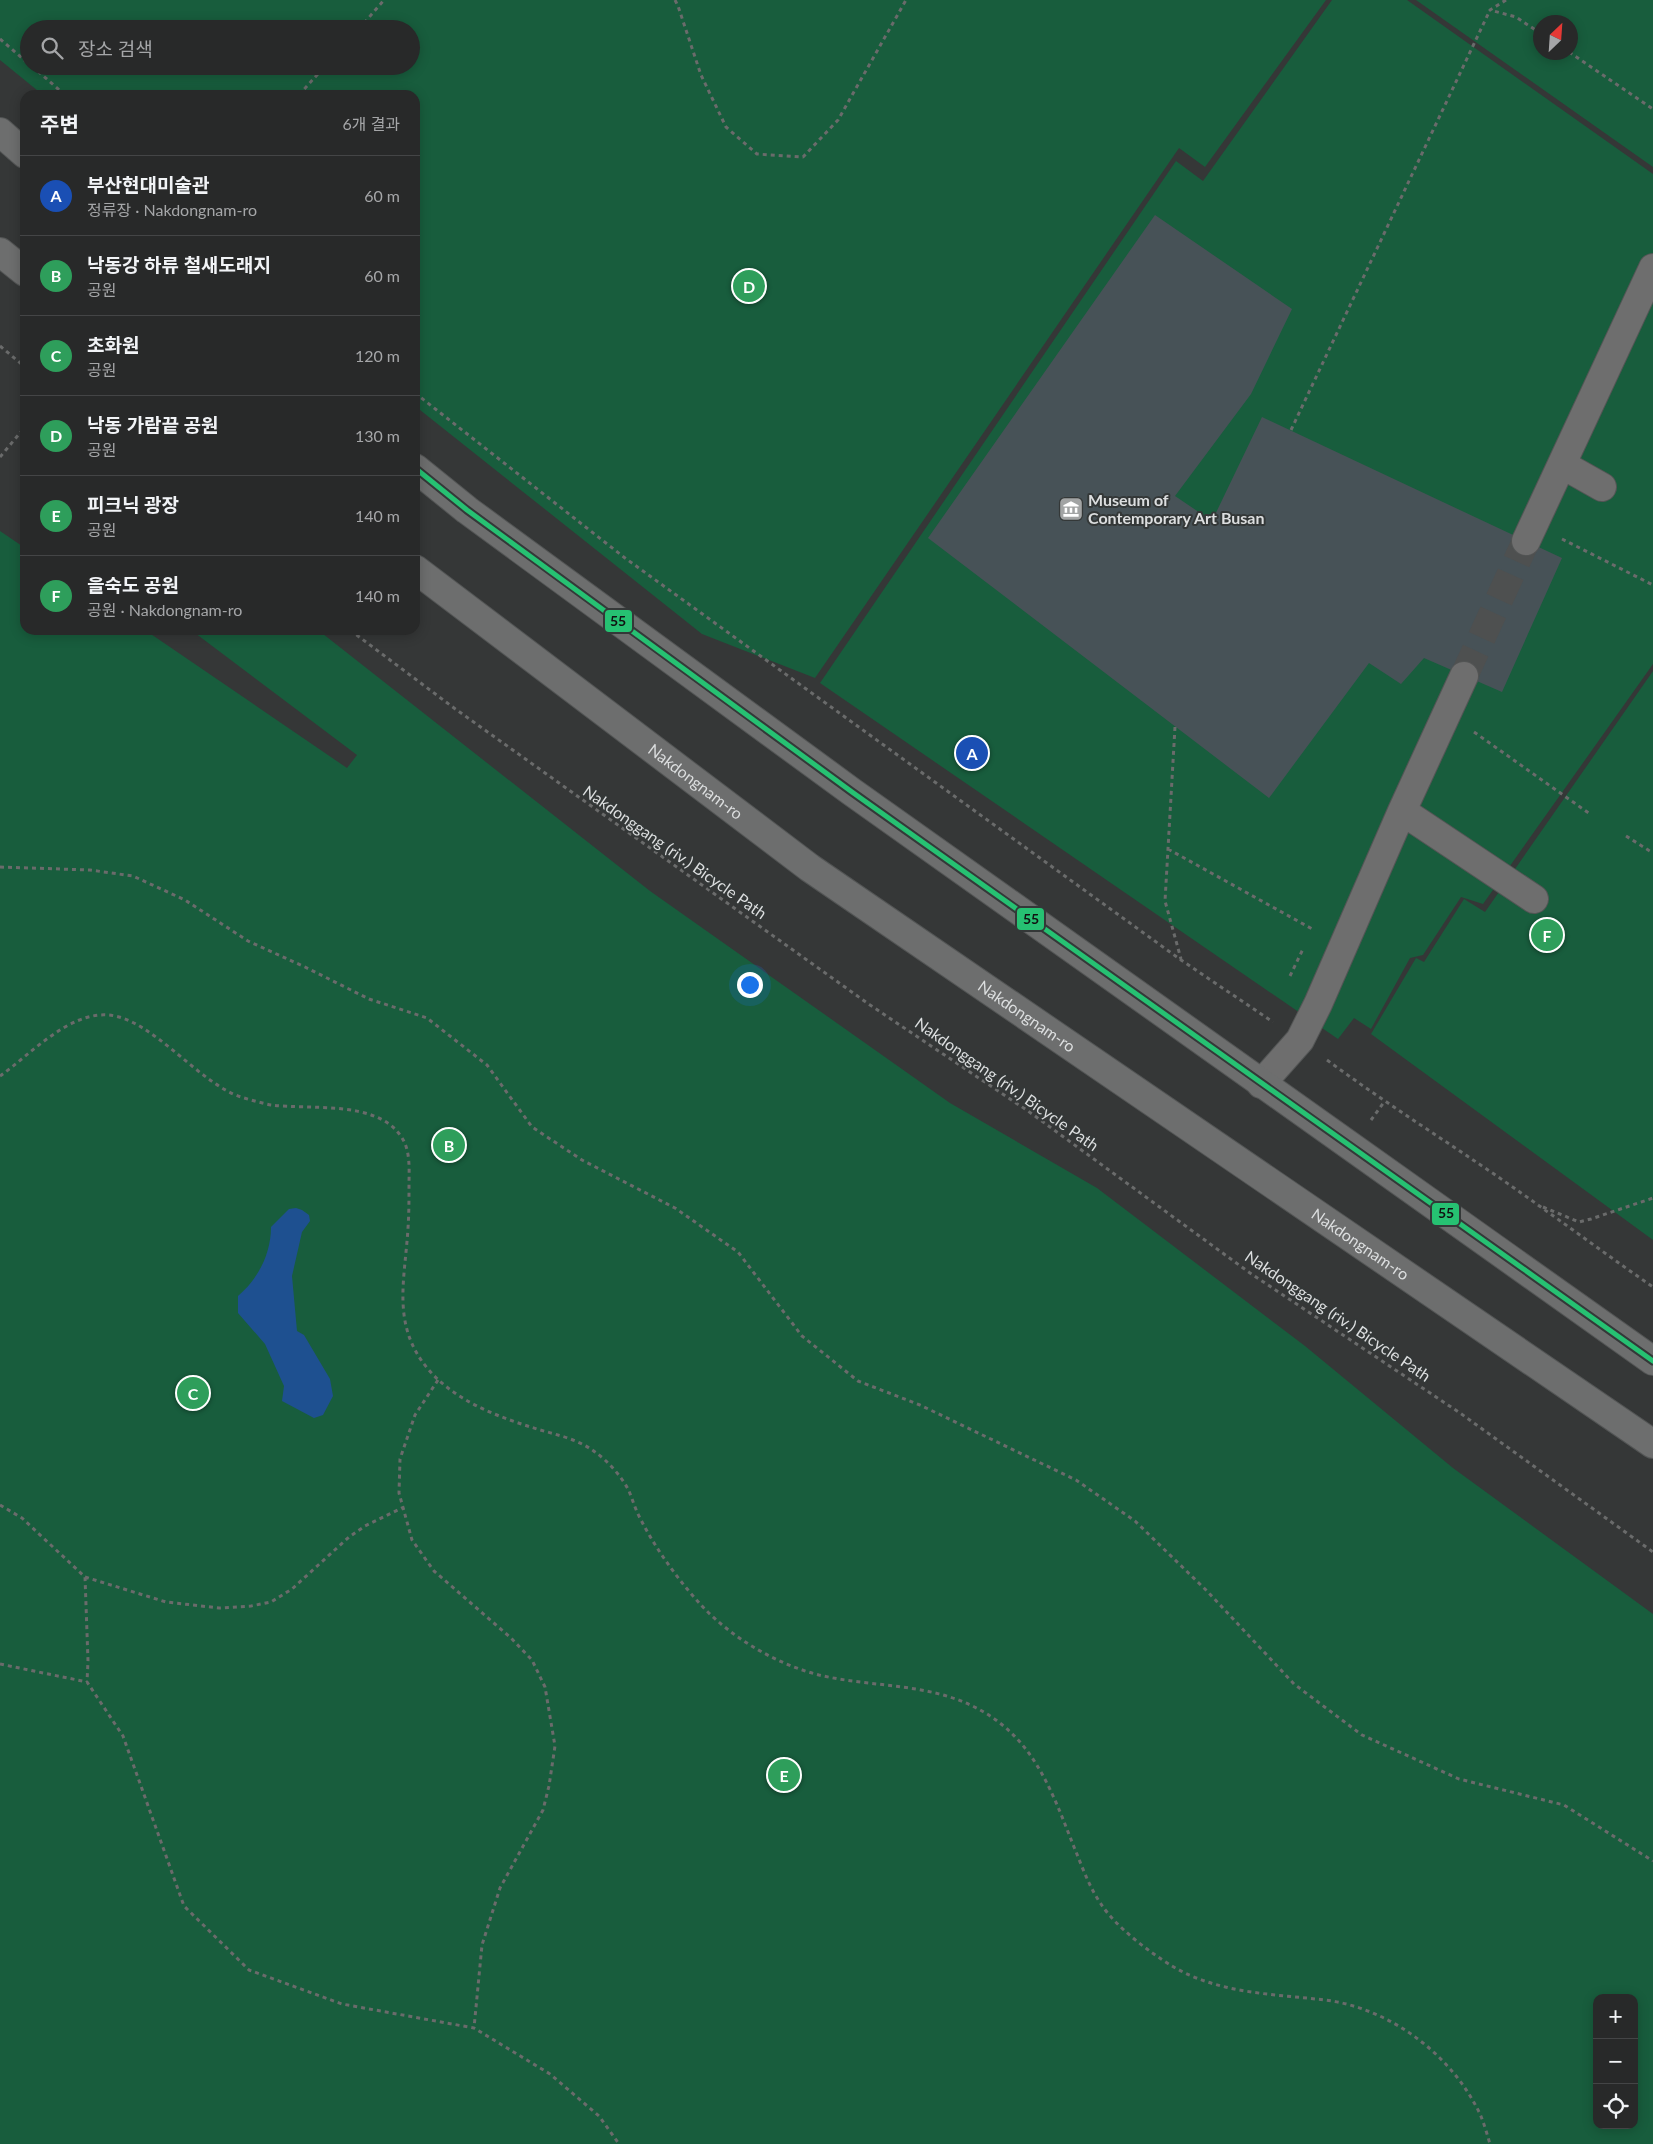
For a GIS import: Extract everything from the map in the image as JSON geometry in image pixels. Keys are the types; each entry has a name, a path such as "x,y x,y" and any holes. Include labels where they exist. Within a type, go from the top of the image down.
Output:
{"main road":[{"path":"0,132 20,150"},
{"path":"0,252 20,268"},
{"path":"420,472 467,510 852,792 1653,1361"},
{"name":"Nakdongnam-ro","path":"420,572 810,868 1653,1444"},
{"path":"1582,1310 1653,1345"}],"lane":[{"path":"1530,533 1653,268"},
{"path":"1563,465 1602,487"},
{"path":"1261,1084 1300,1040 1318,1004 1402,811 1464,676"},
{"path":"1402,811 1534,899"}],"path":[{"path":"367,20 384,0"},
{"path":"674,0 678,6 701,75 726,127 757,154 803,157 838,120 906,0"},
{"path":"1291,430 1490,10 1506,0"},
{"path":"1490,10 1516,17 1533,28"},
{"path":"0,39 20,56"},
{"path":"1578,58 1653,109"},
{"path":"42,75 59,90"},
{"path":"304,90 317,75"},
{"path":"0,346 20,362"},
{"path":"420,397 625,558 1181,960 1300,1040 1384,1102 1538,1204 1584,1240 1653,1287"},
{"path":"0,457 20,433"},
{"path":"1530,533 1653,585"},
{"name":"Nakdonggang (riv.) Bicycle Path","path":"357,635 477,726 862,1000 1028,1111 1250,1273 1460,1413 1653,1552"},
{"path":"1175,727 1164,901 1181,960"},
{"path":"1473,732 1590,814"},
{"path":"1626,836 1653,854"},
{"path":"1168,849 1312,928"},
{"path":"0,867 90,870 133,876 185,900 248,941 370,998 427,1018 487,1065 532,1127 582,1160 674,1208 738,1252 802,1336 858,1381 920,1405 1076,1480 1135,1521 1207,1591 1294,1684 1362,1735 1459,1778 1564,1804 1653,1861"},
{"path":"0,1076 67,1026 86,1018 108,1015 133,1022 232,1094 267,1104 363,1112 385,1121 402,1137 409,1155 408,1228 402,1310 408,1337 423,1364 438,1380 464,1399 502,1418 580,1442 600,1455 627,1486 638,1515 658,1550 701,1605 724,1626 758,1649 788,1664 819,1675 914,1689 946,1696 980,1710 1006,1728 1025,1748 1047,1780 1084,1872 1099,1902 1121,1926 1176,1969 1208,1982 1237,1991 1329,2001 1357,2008 1389,2020 1415,2037 1441,2060 1464,2088 1480,2114 1490,2144"},
{"path":"1538,1204 1579,1222 1653,1198"},
{"path":"438,1380 415,1415 400,1459 399,1493 412,1540 434,1572 511,1638 532,1660 544,1688 555,1746 543,1810 500,1888 482,1945 474,2028"},
{"path":"0,1506 22,1518 85,1577 166,1602 219,1608 251,1606 271,1602 292,1589 349,1537 366,1526 404,1507"},
{"path":"85,1577 88,1661 86,1682 123,1736 184,1906 249,1970 342,2004 474,2028 550,2074 599,2116 619,2144"},
{"path":"0,1664 86,1682"}],"green space":[{"path":"0,0 1326,0 1205,167 1179,148 815,678 702,634 420,410 420,90 37,90 0,60"},
{"path":"1332,0 1407,0 1653,174 1653,664 1483,904 1461,897 1423,955 1410,958 1371,1029 1354,1018 1338,1039 820,683 1176,161 1203,181"},
{"path":"1416,0 1653,0 1653,167"},
{"path":"0,531 20,545 20,635 152,635 347,768 357,755 198,635 324,635 650,891 950,1103 1097,1188 1305,1346 1453,1468 1653,1614 1653,2144 0,2144"},
{"path":"1653,671 1653,1240 1371,1034 1416,958 1424,962 1464,899 1485,912"}],"water":[{"path":"296,1208 309,1215 310,1221 302,1232 292,1276 297,1331 304,1335 330,1379 333,1396 323,1415 314,1418 282,1401 284,1386 265,1344 238,1313 238,1296 258,1273 269,1246 271,1227 289,1209"}],"building":[{"name":"Museum of Contemporary Art Busan","path":"1155,215 1292,309 1251,394 1175,496 1212,521 1262,417 1562,558 1502,692 1424,658 1401,684 1369,663 1269,798 928,538"}],"tunnel":[{"path":"1464,676 1526,541"}],"transit line":[{"name":"55","path":"420,472 467,510 852,792 1653,1361"}],"place":[{"name":"낙동 가람끝 공원","path":"749,286"},
{"name":"Museum of Contemporary Art Busan","path":"1071,509"},
{"name":"부산현대미술관","path":"972,753"},
{"name":"을숙도 공원","path":"1547,935"},
{"name":"낙동강 하류 철새도래지","path":"449,1145"},
{"name":"초화원","path":"193,1393"},
{"name":"피크닉 광장","path":"784,1775"}]}
